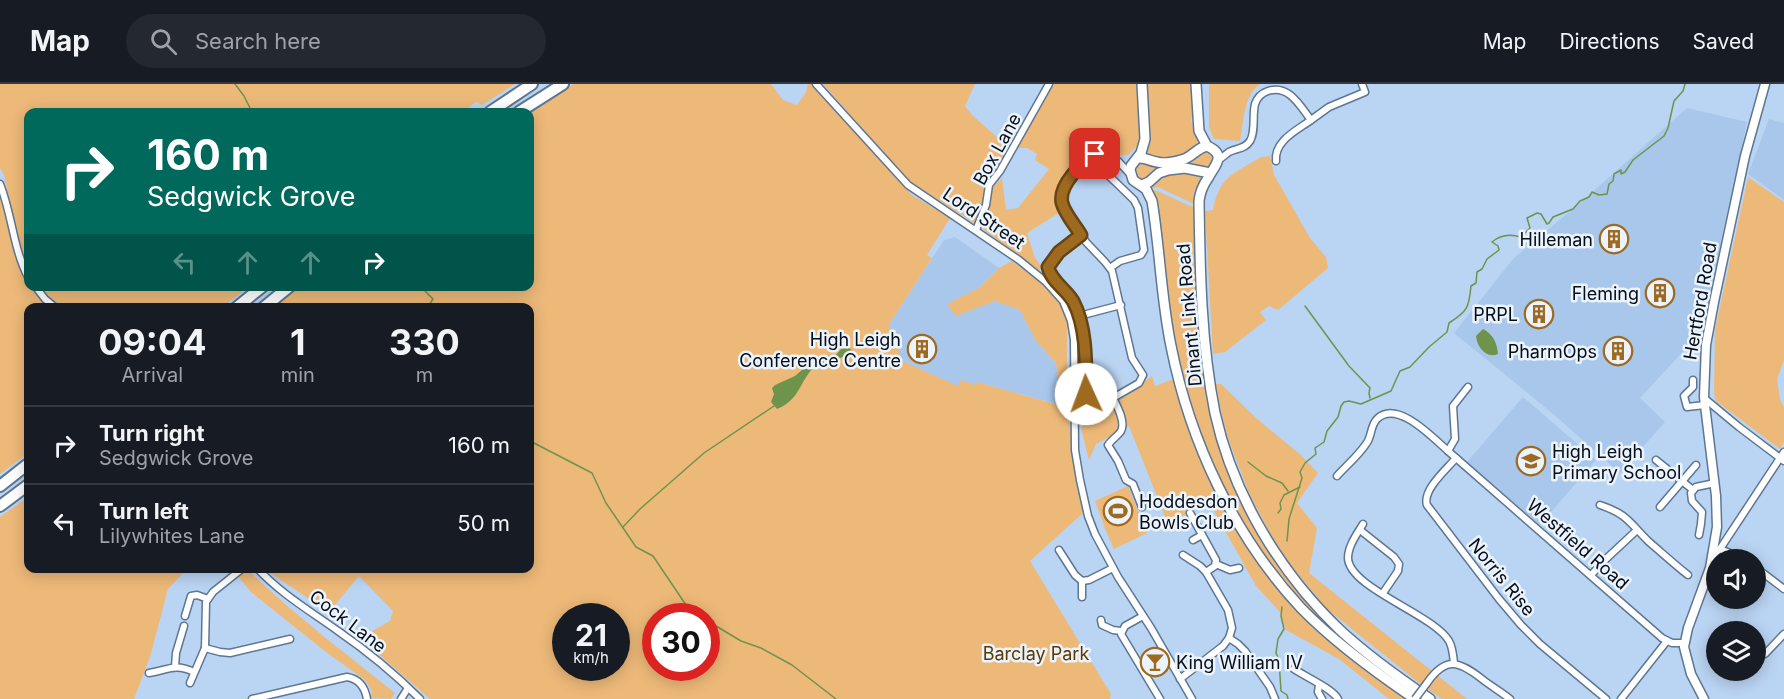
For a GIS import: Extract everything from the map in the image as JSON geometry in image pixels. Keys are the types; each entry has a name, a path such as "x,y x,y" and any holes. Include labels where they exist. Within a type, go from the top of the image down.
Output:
{"highway":[{"path":"496,108 532,84"},
{"path":"525,108 563,84"},
{"path":"242,303 257,291"},
{"path":"269,303 284,291"},
{"path":"0,486 24,467"},
{"path":"0,506 24,488"}],"main road":[{"path":"1142,84 1145,139 1143,148 1130,170 1136,182 1142,185 1159,173 1168,170 1185,168 1210,173"},
{"path":"1196,84 1198,131 1218,160"},
{"name":"Hertford Road","path":"1717,549 1717,507 1705,401 1706,345 1744,156 1765,84"},
{"path":"1135,160 1147,158 1159,162 1179,161 1189,158 1198,149 1210,148"},
{"name":"Dinant Link Road","path":"1218,160 1200,193 1199,253 1204,342 1216,416 1229,457 1256,520 1300,587 1341,631 1379,663 1430,699"},
{"name":"Dinant Link Road","path":"1142,185 1152,201 1162,294 1176,371 1199,443 1228,504 1254,549 1303,609 1347,649 1415,699"},
{"name":"Hertford Road","path":"1684,643 1706,580"},
{"path":"1684,643 1688,665 1704,699"}],"street":[{"name":"Lord Street","path":"816,84 908,185 1003,248 1039,276 1061,298 1071,321 1075,351 1075,441 1089,521 1113,568 1192,699"},
{"name":"Box Lane","path":"976,230 986,205 989,185 1000,171 1049,84"},
{"path":"1276,161 1275,154 1281,142 1329,107 1365,92 1362,84"},
{"path":"1218,160 1230,152 1244,148 1249,143 1256,103 1261,94 1270,90 1279,89 1289,92 1311,120"},
{"path":"1210,148 1230,152"},
{"path":"1081,235 1059,252 1048,267 1054,279 1071,298 1079,316 1087,396 1090,399 1113,398 1139,383 1143,377 1142,372 1132,358 1121,305 1110,268 1081,235 1062,204 1062,194 1079,167 1095,154 1104,154 1118,161 1130,174"},
{"path":"1118,161 1135,160"},
{"path":"1103,170 1134,200 1138,208 1144,250 1141,255 1120,261 1110,268"},
{"path":"0,184 24,269"},
{"path":"39,291 50,303"},
{"path":"1079,316 1121,305"},
{"path":"1693,380 1693,387 1684,396 1687,407 1705,401 1783,457 1719,549"},
{"path":"1449,451 1455,441 1453,406 1468,387"},
{"path":"1113,398 1123,426 1108,445 1126,480 1133,484 1142,507"},
{"name":"Westfield Road","path":"1337,476 1366,444 1376,419 1389,413 1400,414 1449,451 1667,641"},
{"name":"Norris Rise","path":"1456,458 1429,490 1426,497 1427,505 1521,626 1606,699"},
{"path":"1656,460 1693,490"},
{"path":"1660,507 1696,465"},
{"path":"1699,535 1702,512 1692,501 1691,493 1700,486 1715,483"},
{"path":"1600,505 1621,513 1688,575"},
{"path":"1190,513 1215,558 1216,564"},
{"path":"1383,593 1398,571 1399,564 1397,559 1361,527 1349,552 1350,564 1354,572 1361,579 1443,633 1452,647 1454,663"},
{"path":"1591,575 1637,530"},
{"path":"1716,533 1729,536"},
{"path":"1193,540 1202,535"},
{"path":"1059,550 1075,575 1082,581 1082,597"},
{"path":"1180,679 1223,646 1232,628 1231,615 1206,572 1183,555"},
{"path":"1216,564 1230,570 1239,568"},
{"path":"1206,572 1216,564"},
{"path":"1082,581 1092,579 1113,568"},
{"path":"190,683 205,648 205,606 213,592 237,573"},
{"name":"Cock Lane","path":"263,573 292,598 354,642 420,699"},
{"path":"1766,575 1784,589"},
{"path":"185,616 188,594 208,599"},
{"path":"1121,631 1125,626 1143,616"},
{"path":"1101,620 1105,627 1121,631"},
{"path":"176,667 176,653 184,626"},
{"path":"1121,631 1125,642 1160,699"},
{"path":"1766,653 1784,634"},
{"path":"1229,638 1245,651 1270,687 1275,699"},
{"path":"205,648 230,653 290,639"},
{"path":"1621,699 1667,641 1684,643"},
{"path":"1415,699 1439,669 1454,663 1470,669 1510,699"},
{"path":"149,674 176,667 194,672"},
{"path":"1294,669 1334,693 1338,699"},
{"path":"252,699 347,677 359,682 367,699"},
{"path":"1319,685 1318,692 1322,699"},
{"path":"401,699 408,688"}],"shaded area":[{"path":"1687,108 1747,122 1701,332 1640,398 1665,422 1620,473 1552,413 1454,333 1514,258"},
{"path":"1769,119 1784,123 1784,200 1748,174"},
{"path":"955,237 999,268 979,288 948,305 956,315 995,301 1020,310 1036,341 1056,363 1059,384 1067,407 977,382 975,385 959,387 897,359 889,334 890,323 944,240"},
{"path":"1483,329 1494,339 1498,354 1490,355 1480,348 1476,336"},
{"path":"849,348 853,351 814,367 795,396 785,405 777,409 771,402 774,394 772,388 775,385 795,376 817,357 836,355 841,349"},
{"name":"High Leigh Primary School","path":"1523,397 1596,460 1540,525 1467,462"}],"green space":[{"path":"0,84 515,84 482,105 476,102 468,108 24,108 24,260 4,175 0,168"},
{"name":"Barclay Park","path":"574,84 771,84 783,100 797,105 806,92 808,84 811,84 912,195 950,218 927,255 932,258 890,323 889,334 892,347 900,349 898,359 958,386 961,380 975,385 977,382 1066,407 1056,363 1036,341 1020,310 995,301 956,316 947,304 979,288 999,268 1012,261 1051,290 1063,307 1067,323 1067,407 1084,512 1030,561 1111,694 1110,699 430,699 360,638 390,621 393,611 359,576 329,612 270,573 534,573 534,303 277,303 294,291 534,291 534,108 546,99"},
{"path":"823,84 975,84 965,106 998,138 1005,154 996,175 984,191 980,217 976,224 910,182"},
{"path":"1050,84 1138,84 1142,133 1137,146 1128,155 1114,154 1104,148 1087,128 1076,139 1069,154 1071,169 1060,184 1058,198 1062,211 1027,233 1035,258 1042,267 1039,271 984,230 983,222 991,189 1002,178 1006,210 1018,208 1049,169 1035,160 1037,154 1027,148 1018,148"},
{"path":"1145,84 1192,84 1194,115 1191,120 1200,144 1183,156 1172,159 1144,154 1149,136"},
{"path":"1209,84 1260,84 1254,89 1247,102 1240,141 1214,139 1209,127"},
{"path":"1205,151 1212,156 1211,165 1205,168 1188,165 1195,160 1199,152"},
{"path":"1270,156 1274,175 1310,238 1326,257 1328,268 1278,310 1269,306 1260,312 1266,320 1225,352 1213,354 1205,211 1213,210 1224,182 1261,157"},
{"path":"1142,162 1157,165 1157,169 1150,172 1149,178 1144,180 1137,177 1134,172 1136,165"},
{"path":"1192,172 1203,176 1193,194 1195,203 1158,187 1150,189 1148,186 1165,174"},
{"path":"1748,177 1784,202 1784,360 1777,379 1780,400 1784,407 1784,442 1780,449 1716,401 1714,393 1715,330"},
{"path":"1155,190 1190,206 1196,206 1204,367 1233,477 1301,592 1425,699 1414,695 1322,623 1275,572 1239,519 1198,431 1180,371 1164,281 1152,191"},
{"path":"0,191 13,250 24,276 24,291 35,291 47,303 24,303 24,456 0,474"},
{"path":"42,291 244,291 228,303 57,303"},
{"path":"1152,376 1155,386 1174,379 1239,533 1269,578 1304,616 1409,699 1389,699 1339,659 1286,630 1280,612 1256,586 1209,502 1168,524 1129,426 1096,444 1089,460 1081,428"},
{"path":"1215,384 1221,384 1318,473 1297,503 1317,528 1309,573 1467,699 1442,699 1418,682 1327,609 1282,555 1250,496 1227,436"},
{"path":"1128,486 1147,533 1114,549 1095,501"},
{"path":"24,500 24,573 183,573 168,589 150,657 134,699 0,699 0,517"},
{"path":"235,573 251,573 301,617 395,693 391,699 371,698 372,691 365,680 251,592"}],"waterway":[{"path":"235,84 250,108"},
{"path":"1287,541 1289,519 1302,478 1300,472 1305,463 1316,454 1315,448 1324,442 1327,431 1338,417 1344,402 1361,404 1391,391 1400,371 1410,367 1447,332 1449,323 1466,308 1471,286 1476,283 1477,272 1482,269 1487,259 1499,250 1498,246 1492,242 1506,236 1521,237 1530,228 1527,218 1537,213 1541,214 1547,224 1553,217 1573,209 1592,192 1599,195 1607,194 1614,174 1621,170 1621,174 1625,172 1633,160 1664,136 1674,101 1683,91 1685,84"},
{"path":"425,291 433,299 430,303"},
{"path":"1305,306 1349,366 1370,388 1370,398"},
{"path":"623,527 640,509 704,453 774,406"},
{"path":"534,443 592,473 606,503 636,547 653,556 685,603"},
{"path":"1248,462 1266,476 1282,483 1288,491"},
{"path":"1278,513 1284,495 1300,487"},
{"path":"1282,607 1281,616 1284,629 1278,639 1276,653 1279,660 1281,691 1287,695 1288,699"},
{"path":"720,628 792,665 836,699"}],"place":[{"name":"Hilleman","path":"1614,239"},
{"name":"Fleming","path":"1660,293"},
{"name":"PRPL","path":"1539,314"},
{"name":"High Leigh Conference Centre","path":"922,349"},
{"name":"PharmOps","path":"1618,351"},
{"name":"High Leigh Primary School","path":"1531,461"},
{"name":"Hoddesdon Bowls Club","path":"1118,511"},
{"name":"King William IV","path":"1155,662"}],"route":[{"path":"1086,394 1083,339 1079,316 1071,298 1054,279 1048,267 1059,252 1081,235 1062,204 1062,194 1079,167 1095,154"}]}
